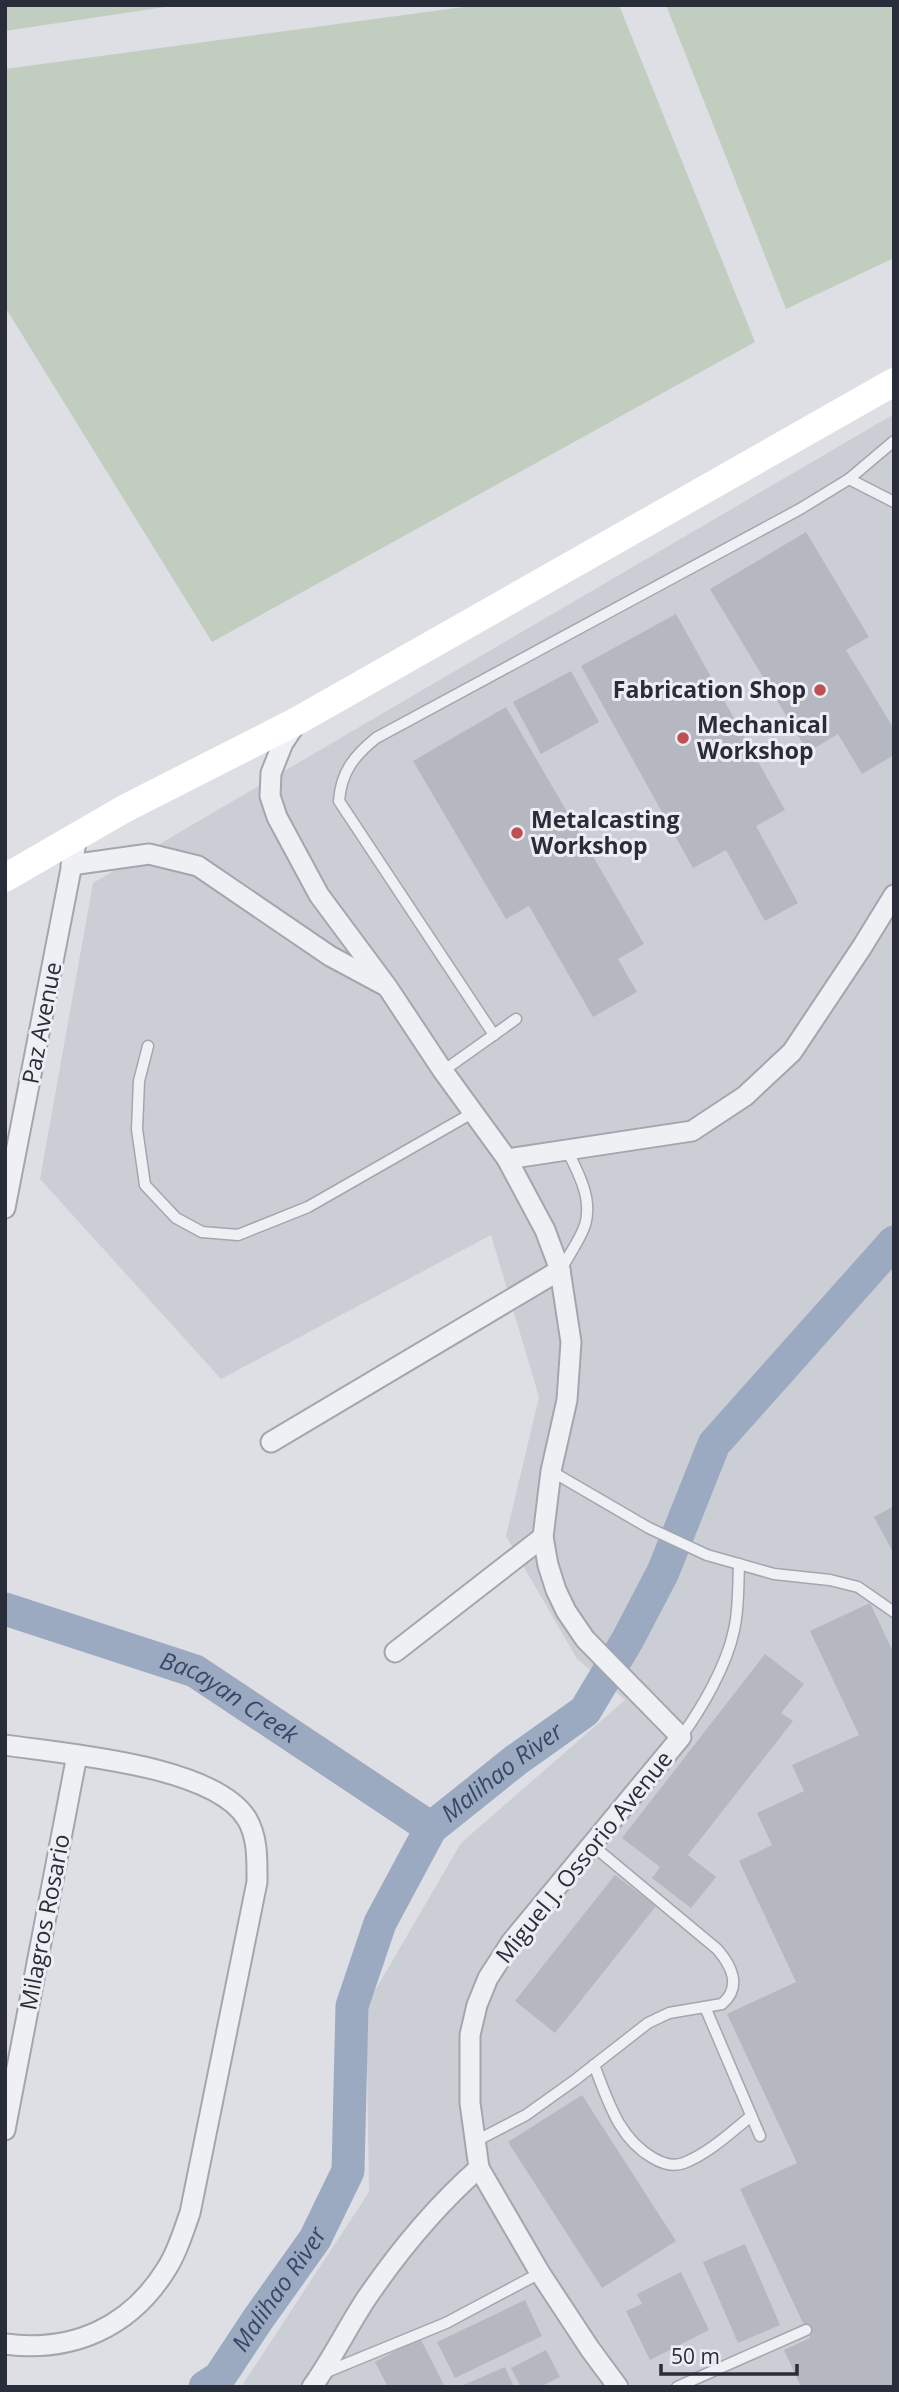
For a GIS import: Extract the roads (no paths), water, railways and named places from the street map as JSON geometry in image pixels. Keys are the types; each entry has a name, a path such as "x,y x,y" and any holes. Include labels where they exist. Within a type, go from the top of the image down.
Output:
{"street":[{"path":"5,878 74,851 124,809 297,721 894,382"},
{"name":"Miguel J. Ossorio Avenue","path":"297,721 271,773 270,796 277,817 319,895 508,1159 545,1230 561,1270 571,1342 567,1400 551,1471 543,1537 556,1590 585,1639 681,1737 512,1941 488,1978 470,2035 470,2103 479,2168 540,2273 618,2387"},
{"path":"74,851 149,854 198,866 330,956 388,988"},
{"name":"Paz Avenue","path":"5,1208 74,851"},
{"path":"508,1159 692,1131 745,1096 792,1052 894,895"},
{"path":"271,1442 561,1270"},
{"path":"395,1652 543,1537"},
{"path":"5,1745 158,1770 209,1786 234,1804 246,1818 254,1835 257,1853 257,1882 190,2213 167,2269 133,2310 89,2337 62,2345 5,2344"},
{"name":"Milagros Rosario","path":"5,2130 77,1755"},
{"path":"317,2383 367,2299 403,2251 448,2195 479,2168"}],"lane":[{"path":"494,1035 340,801 341,783 345,774 362,750 376,738 800,509 849,479 894,441"},
{"path":"849,479 894,502"},
{"path":"443,1071 516,1019"},
{"path":"148,1046 139,1081 137,1129 145,1185 176,1218 202,1232 238,1235 308,1207 474,1111"},
{"path":"561,1270 586,1224 586,1201 582,1181 567,1150"},
{"path":"551,1471 649,1528 707,1555 774,1574 830,1580 858,1587 894,1612"},
{"path":"681,1737 711,1687 734,1630 739,1564"},
{"path":"476,2141 526,2115 648,2023 669,2013 722,2004 734,1988 734,1977 728,1962 688,1924 592,1845"},
{"path":"705,2007 760,2136"},
{"path":"594,2065 620,2126 637,2149 670,2165 682,2163 708,2150 750,2117"},
{"path":"317,2383 446,2323 540,2273"},
{"path":"677,2387 806,2330"}],"waterway":[{"name":"Malihao River","path":"205,2387 219,2378 315,2239 348,2171 352,2006 380,1923 431,1828 516,1760 585,1711 628,1639 663,1572 714,1444 894,1242"},
{"name":"Bacayan Creek","path":"5,1609 195,1671 431,1828"}],"place":[{"name":"Fabrication Shop","path":"820,690"},
{"name":"Mechanical Workshop","path":"683,738"},
{"name":"Metalcasting Workshop","path":"517,833"}]}
